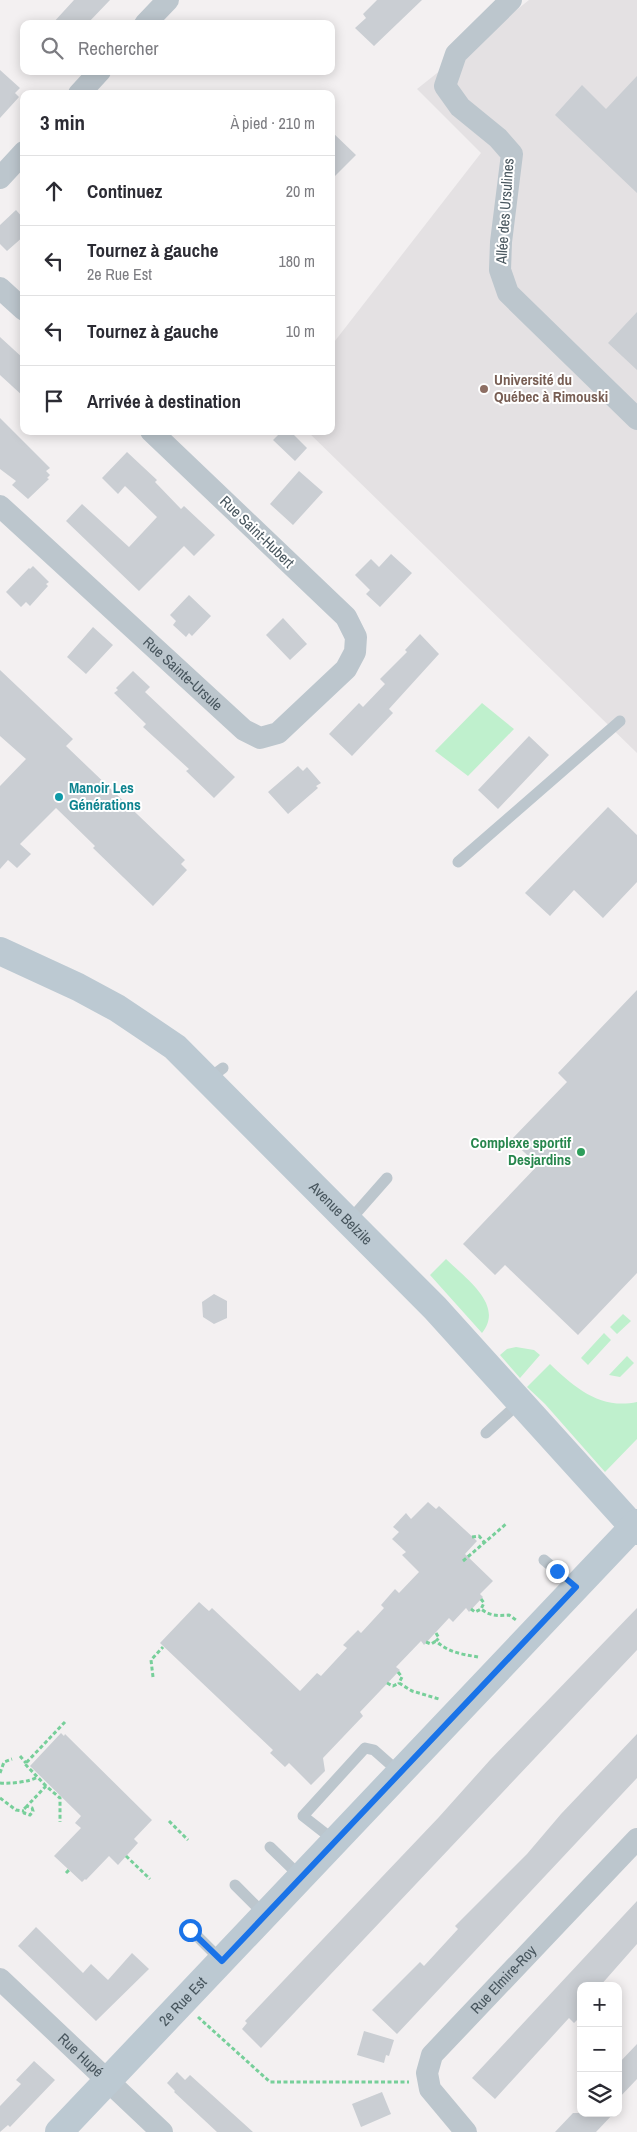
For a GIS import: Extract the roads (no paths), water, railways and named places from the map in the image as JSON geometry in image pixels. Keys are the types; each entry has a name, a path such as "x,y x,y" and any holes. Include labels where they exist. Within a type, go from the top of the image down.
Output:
{"street":[{"path":"149,20 168,0"},
{"name":"Allée des Ursulines","path":"511,0 456,54 445,86 460,107 498,138 512,154 505,198 500,270 508,293 637,419"},
{"path":"83,90 96,75"},
{"path":"0,178 20,156"},
{"path":"0,288 20,306"},
{"name":"Rue Saint-Hubert","path":"155,435 346,617 356,637"},
{"name":"Rue Sainte-Ursule","path":"0,506 244,730 260,738 278,734 346,669 355,652 356,637"},
{"name":"Avenue Belzile","path":"0,951 78,987 117,1008 215,1074 350,1220 435,1308 636,1527"},
{"name":"2e Rue Est","path":"59,2132 576,1587 636,1527"},
{"name":"Rue Elmire-Roy","path":"466,2132 430,2089 427,2073 432,2055 637,1839"},
{"name":"Rue Hupé","path":"0,1979 162,2132"}],"lane":[{"path":"458,862 620,721"},
{"path":"350,1220 387,1178"},
{"path":"486,1433 520,1402"},
{"path":"544,1560 576,1587"},
{"path":"335,1841 303,1816 365,1748 374,1750 400,1773"},
{"path":"270,1848 301,1877"},
{"path":"235,1885 265,1915"},
{"path":"190,1930 222,1961"}],"place":[{"name":"Université du Québec à Rimouski","path":"484,389"},
{"name":"Manoir Les Générations","path":"59,797"},
{"name":"Complexe sportif Desjardins","path":"581,1152"}]}
